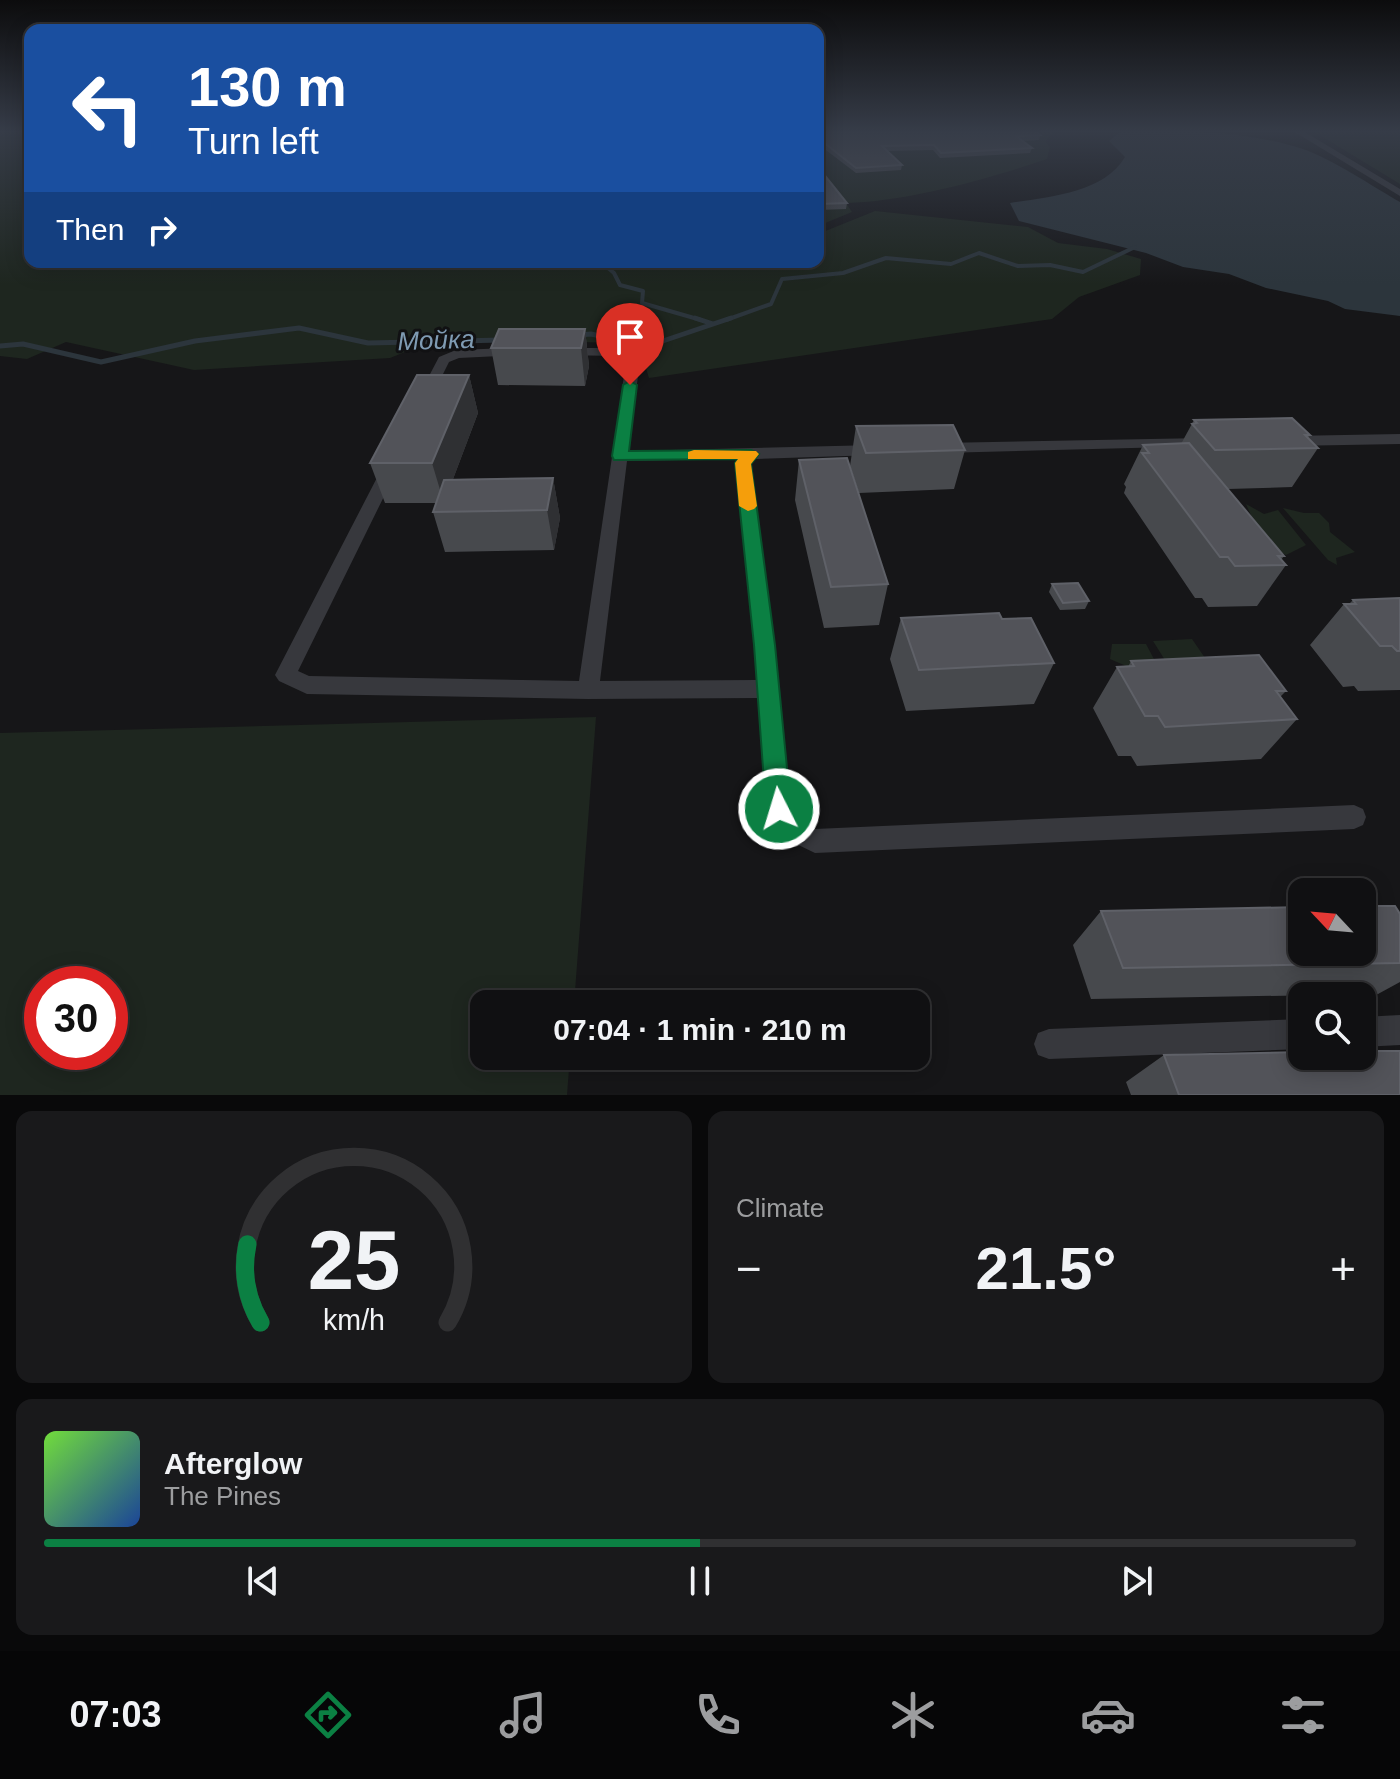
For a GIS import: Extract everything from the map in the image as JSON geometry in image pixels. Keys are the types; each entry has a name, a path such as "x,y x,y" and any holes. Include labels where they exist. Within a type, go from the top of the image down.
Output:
{"street":[{"path":"1382,182 1400,193"},
{"path":"417,415 444,360 462,352 622,352 631,358 588,690"},
{"path":"1267,441 1400,439"},
{"path":"924,449 1221,442"},
{"path":"620,456 894,450"},
{"path":"751,454 743,463 779,809 784,822 792,829 815,841 1354,817"},
{"path":"396,456 286,675 307,685 588,690 767,689"},
{"path":"1376,1031 1400,1030"},
{"path":"1049,1044 1288,1035"}],"shaded area":[{"path":"0,182 24,182 24,268 824,268 824,232 875,211 1028,227 1058,243 1107,249 1141,259 1140,275 1079,297 1052,319 649,378 643,359 652,354 617,343 440,338 390,358 194,370 66,342 27,359 0,356"},
{"path":"824,182 969,182 895,199 846,203 852,212 824,224"},
{"path":"1097,182 1367,182 1400,202 1400,316 1345,309 1328,301 1266,288 1229,274 1183,267 1146,253 1019,221 1010,203"},
{"path":"1246,504 1264,514 1278,510 1306,545 1286,555 1279,551 1262,533"},
{"path":"1283,508 1319,513 1329,523 1330,532 1355,552 1336,558 1337,565 1328,560"},
{"path":"1192,639 1214,671 1173,673 1153,641"},
{"path":"1112,644 1146,644 1155,661 1142,673 1110,659"},
{"path":"596,717 575,990 470,990 470,1070 569,1070 567,1095 0,1095 0,733"}],"building":[{"path":"824,182 830,182 847,203 824,204"},
{"path":"499,329 585,329 581,348 491,348"},
{"path":"417,375 469,375 432,463 370,463"},
{"path":"1292,418 1310,435 1305,435 1318,448 1215,450 1192,424 1197,423 1194,420"},
{"path":"953,425 965,450 866,453 856,426"},
{"path":"1189,443 1284,556 1278,556 1286,565 1235,566 1228,557 1220,557 1142,453 1149,453 1143,445"},
{"path":"847,458 888,584 831,587 799,460"},
{"path":"553,478 547,510 433,512 444,480"},
{"path":"1078,583 1089,601 1063,603 1052,584"},
{"path":"1400,598 1400,651 1392,646 1380,646 1344,604 1356,604 1353,600"},
{"path":"999,613 1002,619 1031,618 1054,663 919,670 901,618"},
{"path":"1259,655 1286,691 1276,691 1297,719 1165,727 1158,716 1145,716 1117,667 1134,666 1131,661"},
{"path":"1376,906 1395,906 1400,914 1400,963 1376,963"},
{"path":"1288,907 1288,965 1123,968 1101,911"},
{"path":"1376,1051 1400,1051 1400,1095 1179,1095 1164,1055 1288,1052 1288,1070 1376,1070"}],"waterway":[{"name":"Мойка","path":"726,320 771,304 782,279 843,273 886,258 951,264 979,253 1018,266 1050,265 1083,272 1135,247"},
{"path":"608,268 620,285 643,291 642,303 701,320"},
{"path":"695,318 701,320"},
{"name":"Мойка","path":"579,335 591,334 648,346 731,318"},
{"name":"Мойка","path":"701,320 713,324"},
{"name":"Мойка","path":"0,346 23,344 101,362 195,341 299,328 368,343 503,340"}],"slow traffic":[{"path":"694,455 751,454 743,460 748,506"}],"route":[{"path":"630,385 620,456 751,454 743,463 779,809"}]}
